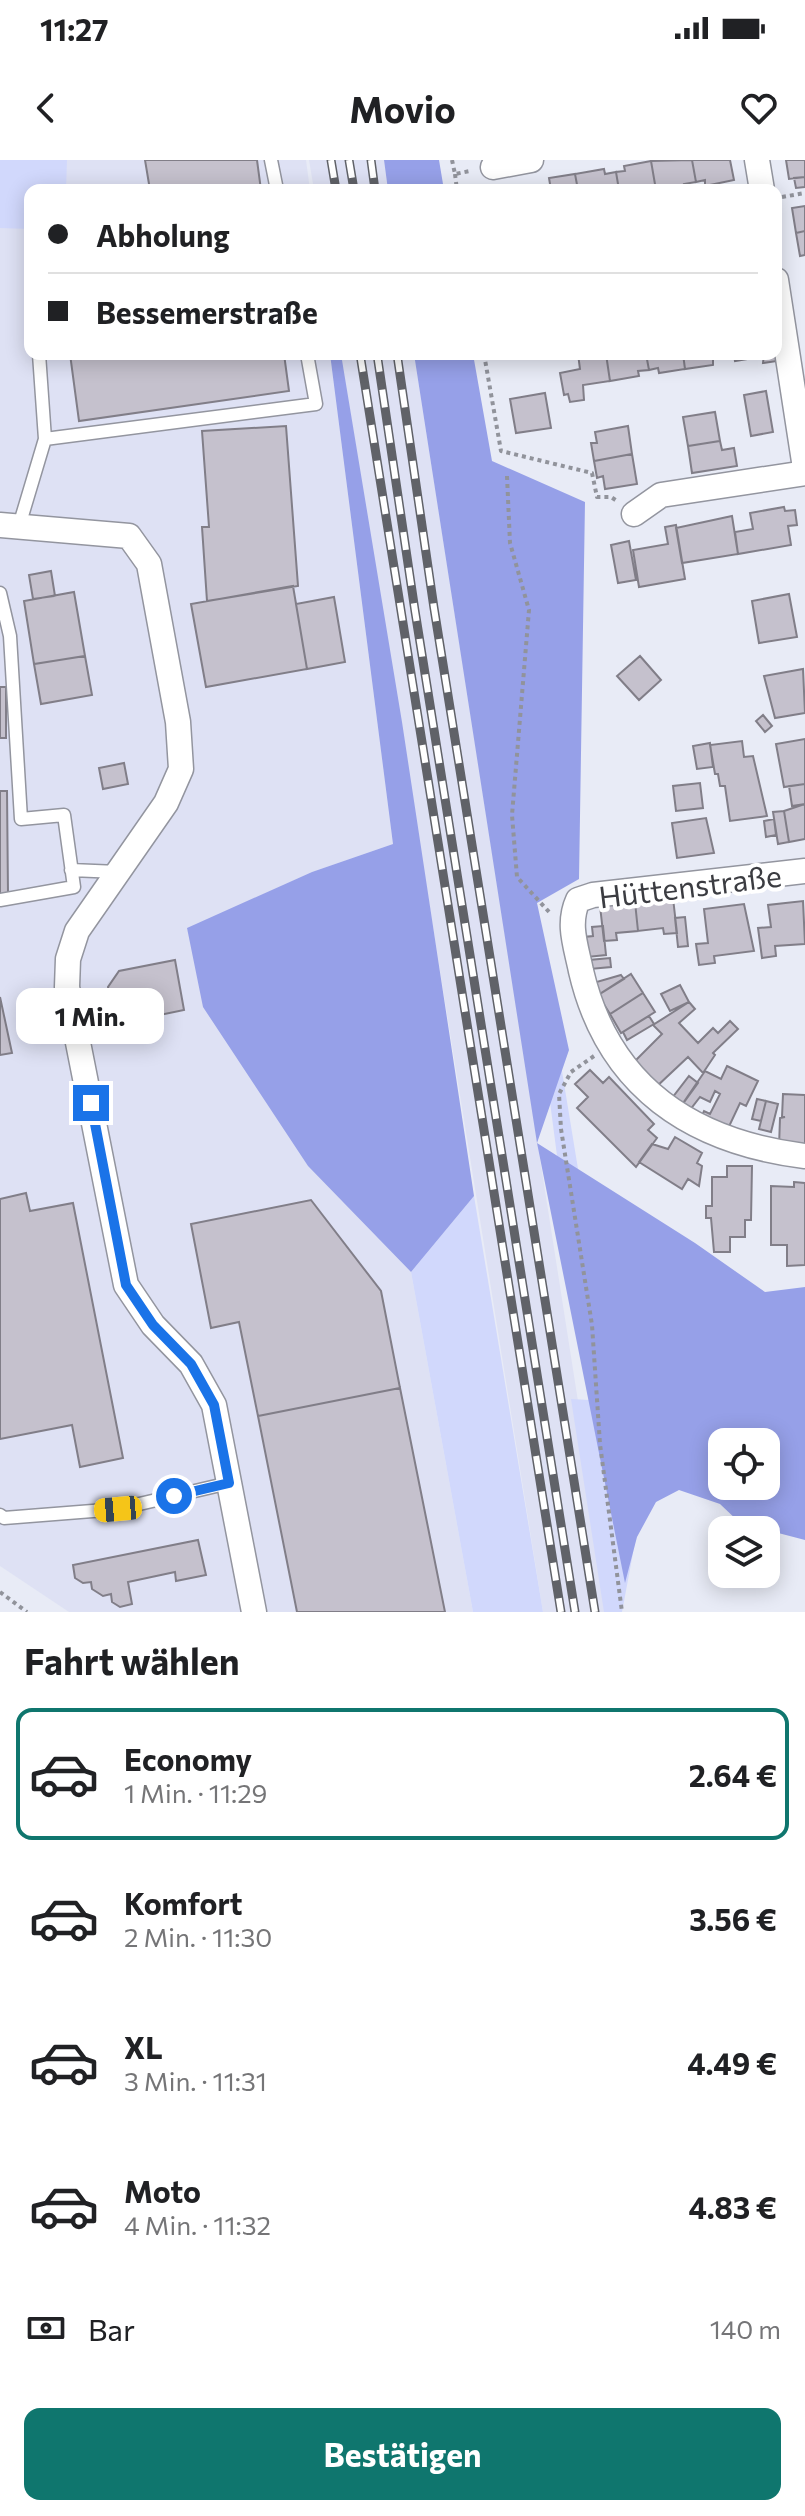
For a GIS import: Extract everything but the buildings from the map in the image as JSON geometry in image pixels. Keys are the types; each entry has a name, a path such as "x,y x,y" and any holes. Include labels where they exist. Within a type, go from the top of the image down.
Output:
{"street":[{"path":"493,167 531,160"},
{"path":"757,160 761,184"},
{"path":"634,514 661,495 805,470 782,321"},
{"path":"10,526 129,536 149,564 178,722 181,769 166,803 77,931 68,959 67,987 126,1285 153,1325 191,1364 214,1405 254,1612"},
{"name":"Hüttenstraße","path":"805,871 593,895 578,900 571,916 594,1015 609,1047 662,1105 720,1137 766,1151 805,1156"}],"lane":[{"path":"271,160 276,184"},
{"path":"10,526 45,439 39,360"},
{"path":"45,439 316,404 308,360"},
{"path":"0,593 10,636 21,819 64,815 74,887 0,900"},
{"path":"71,870 118,872"},
{"path":"0,1515 4,1518 118,1509 229,1483"}],"path":[{"path":"455,174 456,184"},
{"path":"782,197 805,193"},
{"path":"485,360 501,451 592,473 597,497 611,497 634,514"},
{"path":"507,476 510,543 529,610 512,815 517,877 574,938"},
{"path":"600,1052 571,1072 559,1094 561,1129 573,1187 592,1325 600,1444 622,1612"},
{"path":"0,1592 27,1612"}],"shaded area":[{"path":"0,160 306,160 309,184 24,184 24,360 331,360 393,844 312,872 187,929 308,1166 411,1272 473,1612 69,1612 0,1566"},
{"path":"0,160 67,160 66,184 24,184 24,229 0,228"},
{"path":"309,160 384,160 387,184 313,184"},
{"path":"384,160 439,160 443,184 387,184"},
{"path":"331,360 342,360 402,722 474,1196 411,1272 308,1166 203,1007 187,928 312,872 393,844"},
{"path":"342,360 415,360 611,1612 543,1612"},
{"path":"415,360 474,360 492,461 585,502 579,879 537,903 569,1050 537,1143"},
{"path":"545,1064 561,1065 579,1175 805,1417 805,1508 769,1500 780,1500 780,1428 708,1428 708,1486 648,1473 622,1612 604,1612 571,1399 589,1400"},
{"path":"537,1143 695,1243 765,1292 805,1287 805,1540 780,1533 780,1516 733,1516 720,1504 708,1500 780,1500 780,1428 708,1428 708,1500 679,1490 656,1502 637,1537 625,1583"},
{"path":"474,1196 543,1612 473,1612 411,1272"}],"railway":[{"path":"331,160 335,184"},
{"path":"349,160 353,184"},
{"path":"371,160 374,184"},
{"path":"361,360 561,1612"},
{"path":"378,360 575,1612"},
{"path":"398,360 434,608 595,1612"}],"route":[{"path":"91,1103 126,1285 153,1325 191,1364 214,1405 229,1483 174,1496"}]}
